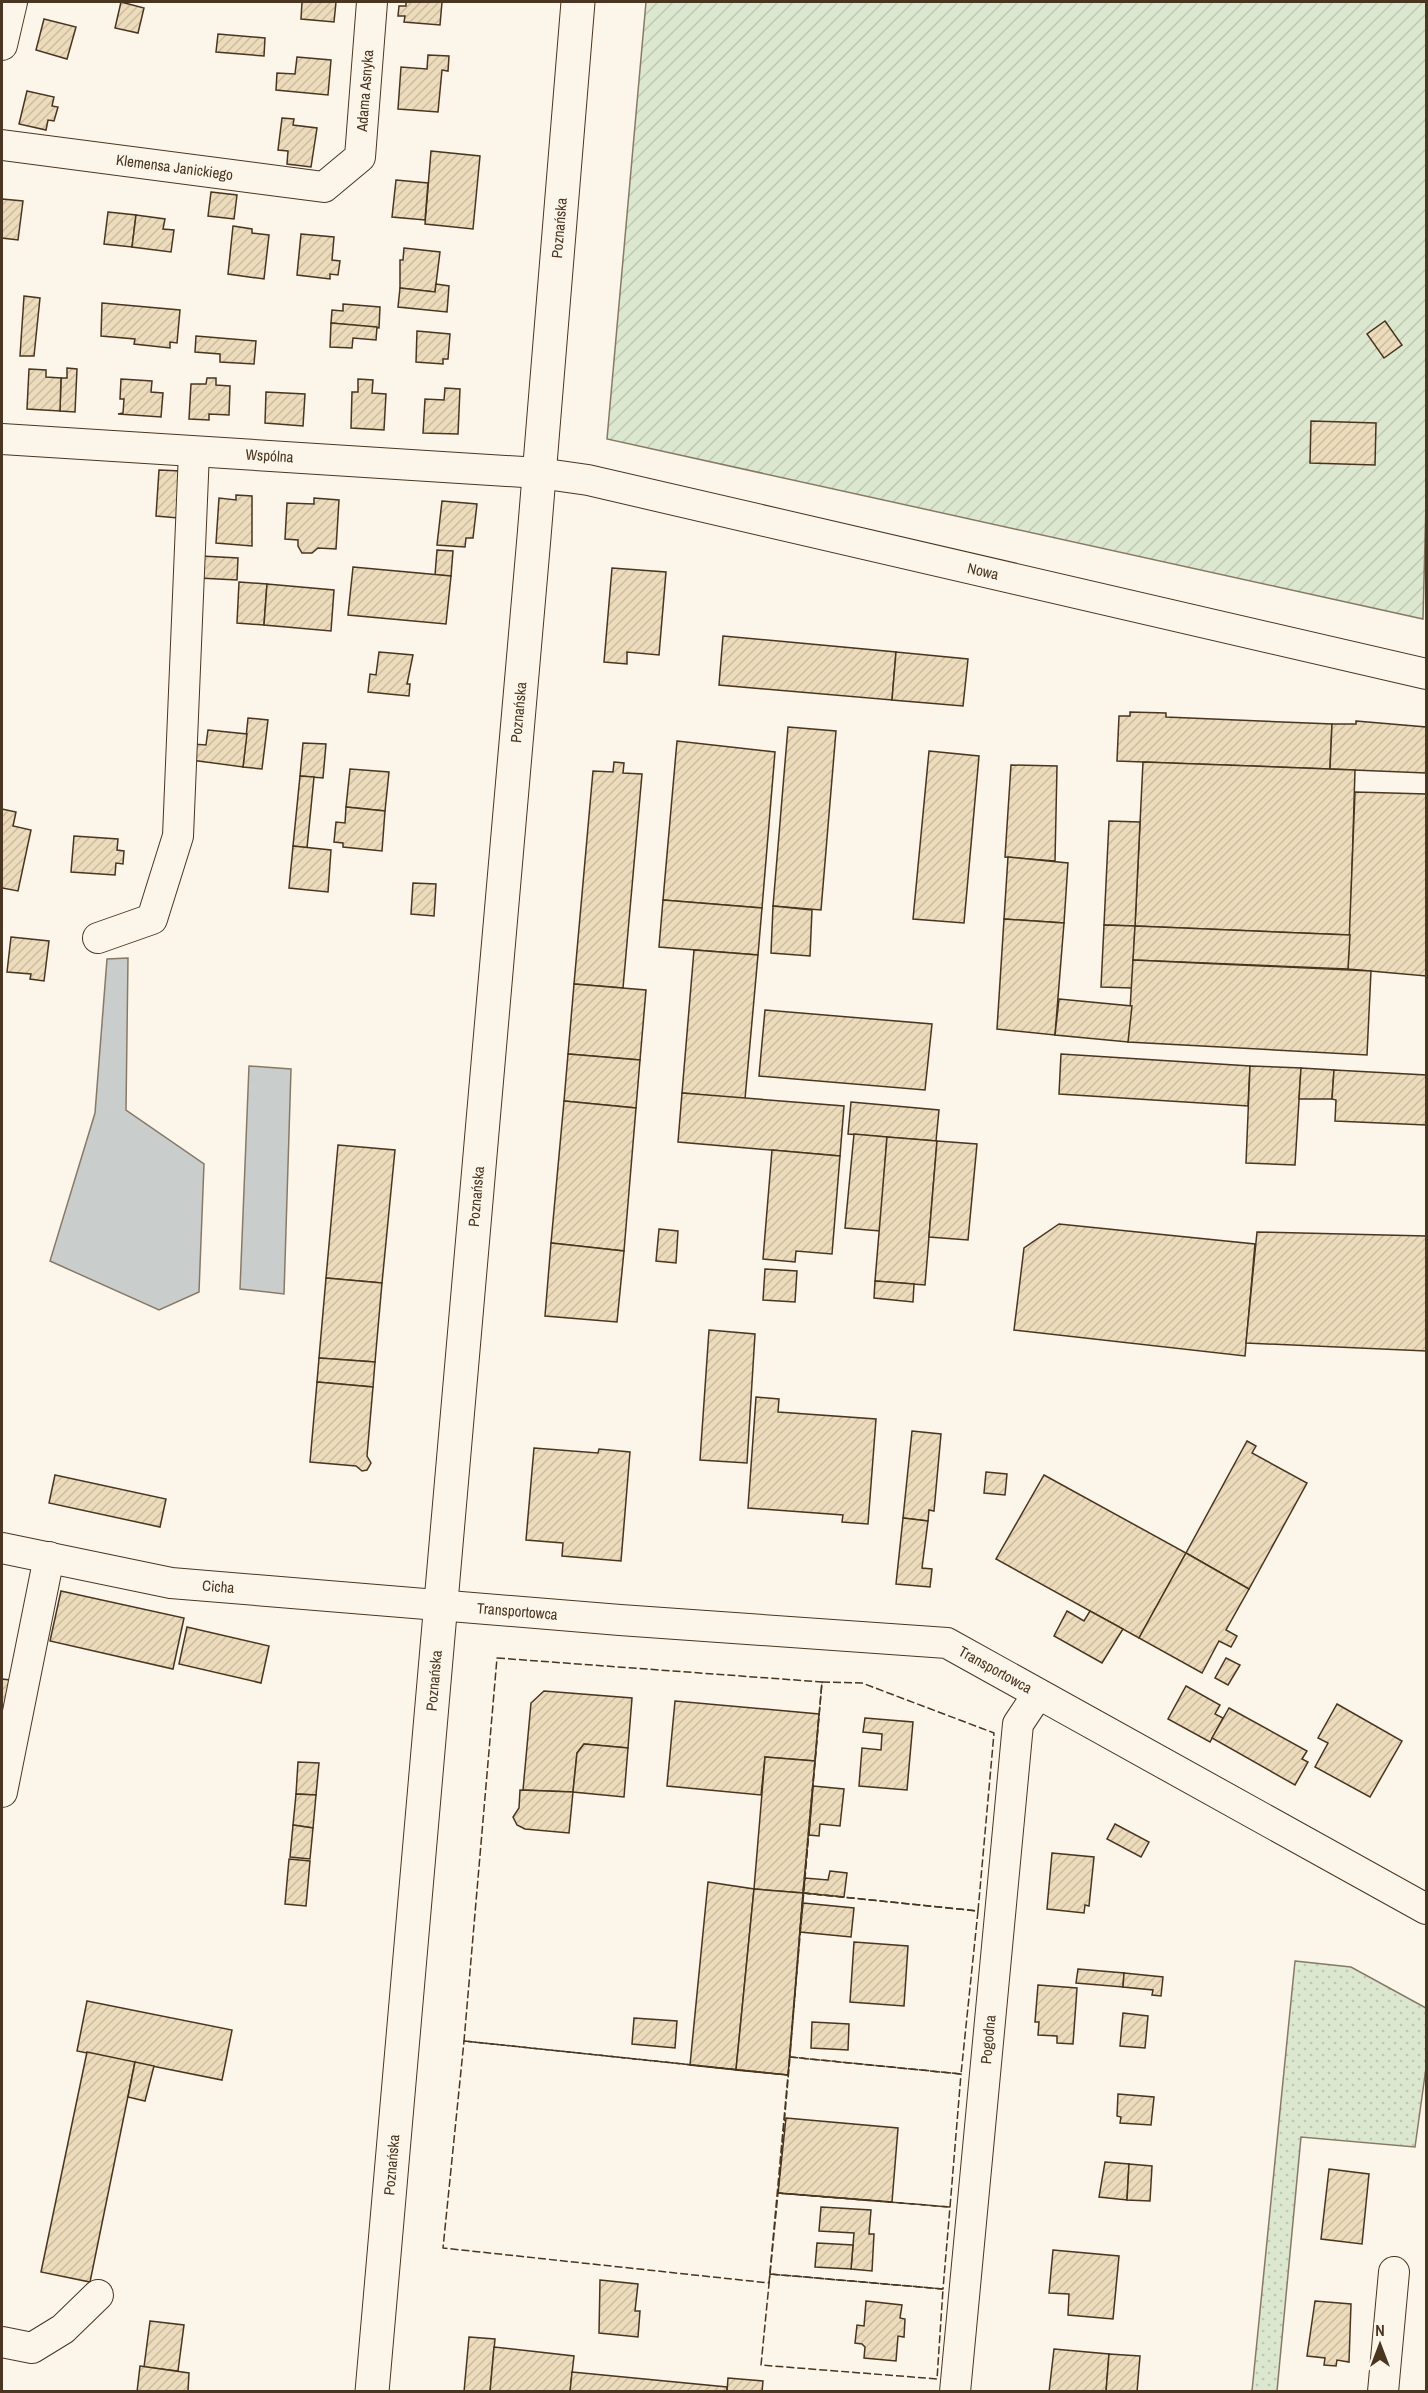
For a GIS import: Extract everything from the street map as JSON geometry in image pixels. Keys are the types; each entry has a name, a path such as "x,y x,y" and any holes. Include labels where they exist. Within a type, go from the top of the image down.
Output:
{"main road":[{"name":"Poznańska","path":"372,2391 578,2"}],"street":[{"path":"2,45 12,2"},
{"name":"Adama Asnyka","path":"343,171 360,157 372,2"},
{"name":"Klemensa Janickiego","path":"2,146 324,187 343,171"},
{"name":"Wspólna","path":"2,439 539,473"},
{"path":"98,938 152,919 178,836 194,452"},
{"name":"Nowa","path":"539,473 611,486 1426,674"},
{"name":"Cicha","path":"2,1548 171,1583 440,1606"},
{"path":"2,1792 49,1557"},
{"name":"Transportowca","path":"440,1606 948,1643 1426,1909"},
{"name":"Pogodna","path":"955,2391 1018,1724 1038,1694"},
{"path":"1383,2391 1394,2272"},
{"path":"2,2342 32,2348 63,2329 98,2295"}],"green space":[{"path":"646,2 1426,2 1426,503 1423,619 607,439"},
{"path":"1295,1961 1351,1967 1426,2008 1426,2068 1415,2147 1301,2137 1277,2391 1252,2391"}],"shaded area":[{"path":"128,958 126,1110 204,1164 199,1292 159,1310 50,1261 95,1113 107,959"},
{"path":"249,1066 291,1069 284,1294 240,1289"}],"building":[{"path":"121,2 144,8 138,33 115,28"},
{"path":"302,2 336,2 334,22 301,19"},
{"path":"406,2 442,2 440,25 404,22 405,16 398,16 399,6 406,6"},
{"path":"44,19 76,27 67,59 36,50"},
{"path":"218,34 265,38 264,56 216,52"},
{"path":"428,55 449,56 448,71 442,70 438,112 398,109 401,67 427,69"},
{"path":"297,57 331,60 328,95 276,90 277,73 295,74"},
{"path":"27,91 54,97 52,106 58,107 54,121 48,120 46,130 19,124"},
{"path":"282,118 294,119 293,125 317,128 311,167 287,164 288,151 278,150"},
{"path":"431,151 480,156 473,229 425,224"},
{"path":"396,180 428,183 425,220 392,217"},
{"path":"211,192 237,195 234,219 208,216"},
{"path":"2,199 23,201 18,240 2,238"},
{"path":"108,212 136,215 132,247 104,244"},
{"path":"136,215 165,219 163,229 174,230 171,252 132,247"},
{"path":"233,226 252,229 252,233 269,235 264,279 228,274"},
{"path":"301,234 334,237 332,260 340,261 338,275 330,274 330,279 297,275"},
{"path":"404,248 440,252 435,292 400,288 400,260 403,260"},
{"path":"436,284 449,286 447,312 398,307 400,288 435,292"},
{"path":"24,296 40,298 34,356 20,356"},
{"path":"102,303 180,310 177,343 170,342 170,348 134,344 135,339 101,336"},
{"path":"343,304 380,307 379,328 331,323 332,310 343,311"},
{"path":"1385,321 1402,345 1384,358 1367,334"},
{"path":"331,323 377,327 376,340 353,338 352,348 330,347"},
{"path":"417,331 450,334 448,359 443,359 443,364 416,362"},
{"path":"196,336 256,341 254,364 220,362 220,354 195,352"},
{"path":"67,368 77,369 75,412 60,411 61,378 67,378"},
{"path":"29,369 46,370 46,377 61,378 60,411 27,409"},
{"path":"207,378 216,378 216,385 230,386 229,415 209,414 209,420 189,419 191,384 206,384"},
{"path":"121,379 152,381 151,392 163,393 161,417 118,414 123,413 124,399 120,399"},
{"path":"358,379 373,380 372,393 386,394 384,430 351,428 352,392 358,392"},
{"path":"445,388 460,389 458,434 423,433 425,399 444,400"},
{"path":"266,392 305,394 303,426 265,423"},
{"path":"1311,421 1376,423 1375,465 1310,463"},
{"path":"159,470 181,471 178,518 156,516"},
{"path":"236,495 252,496 252,546 216,543 219,498 236,500"},
{"path":"314,498 339,500 336,549 318,548 312,553 302,553 298,540 285,539 287,503 314,504"},
{"path":"442,501 477,504 473,538 466,538 465,547 437,545"},
{"path":"437,550 453,551 451,576 435,575"},
{"path":"201,556 238,558 237,580 199,578"},
{"path":"353,567 451,576 446,624 348,615"},
{"path":"612,568 666,572 659,655 627,652 627,664 604,662"},
{"path":"239,582 267,584 264,625 237,623"},
{"path":"267,584 334,590 331,631 264,625"},
{"path":"723,636 896,652 892,700 719,685"},
{"path":"379,652 413,655 407,684 410,684 409,696 368,692 370,674 376,675"},
{"path":"896,652 968,659 963,706 892,700"},
{"path":"1130,712 1166,713 1166,717 1332,724 1330,769 1117,761 1119,716 1130,716"},
{"path":"248,718 268,720 262,769 243,767"},
{"path":"1356,721 1426,727 1426,773 1330,769 1332,724 1356,724"},
{"path":"788,727 836,731 821,910 773,906"},
{"path":"208,730 247,734 243,767 191,760 193,744 206,745"},
{"path":"677,741 775,752 762,908 663,900"},
{"path":"303,743 326,744 323,778 300,776"},
{"path":"929,751 979,756 964,923 913,919"},
{"path":"614,762 624,763 623,773 642,774 623,988 574,984 593,771 613,772"},
{"path":"1143,762 1355,770 1350,935 1135,926"},
{"path":"1011,765 1057,766 1055,861 1005,857"},
{"path":"350,769 389,772 385,811 346,807"},
{"path":"300,776 314,777 307,848 293,846"},
{"path":"1355,792 1426,794 1426,976 1348,969"},
{"path":"346,807 385,811 382,851 343,847 343,843 334,842 336,822 345,823"},
{"path":"2,809 16,812 13,826 31,830 18,891 2,888"},
{"path":"1109,821 1140,822 1135,926 1104,925"},
{"path":"74,836 118,839 117,850 124,851 123,864 116,863 115,875 71,872"},
{"path":"293,846 331,850 328,892 289,888"},
{"path":"1008,857 1068,863 1064,923 1004,919"},
{"path":"413,883 436,884 434,916 411,914"},
{"path":"663,900 762,908 758,955 659,947"},
{"path":"773,906 812,910 810,956 771,953"},
{"path":"1004,919 1064,923 1055,1035 997,1029"},
{"path":"1104,925 1135,926 1132,988 1101,987"},
{"path":"1135,926 1350,935 1348,969 1133,960"},
{"path":"11,937 49,941 44,981 30,979 31,974 7,972"},
{"path":"694,950 758,955 745,1099 682,1093"},
{"path":"1133,960 1371,971 1367,1055 1128,1042"},
{"path":"574,984 646,990 640,1060 568,1054"},
{"path":"1059,999 1132,1006 1128,1042 1055,1035"},
{"path":"765,1010 932,1024 925,1090 759,1076"},
{"path":"568,1054 640,1060 636,1108 564,1101"},
{"path":"1061,1054 1250,1066 1248,1106 1059,1094"},
{"path":"1250,1066 1301,1068 1295,1165 1246,1163"},
{"path":"1301,1068 1334,1070 1332,1099 1299,1099"},
{"path":"1334,1070 1426,1075 1426,1125 1335,1121 1336,1100 1332,1099"},
{"path":"682,1093 844,1106 840,1156 678,1142"},
{"path":"564,1101 636,1108 624,1251 551,1243"},
{"path":"851,1102 939,1110 936,1141 848,1134"},
{"path":"854,1134 887,1137 880,1231 845,1228"},
{"path":"887,1137 937,1141 925,1285 875,1281"},
{"path":"937,1141 977,1144 968,1240 929,1237"},
{"path":"338,1145 395,1150 382,1283 326,1278"},
{"path":"772,1150 840,1156 832,1254 796,1251 795,1262 763,1259"},
{"path":"1059,1224 1255,1244 1245,1356 1014,1330 1024,1248"},
{"path":"659,1229 678,1231 676,1263 656,1261"},
{"path":"1257,1232 1426,1236 1426,1351 1246,1343"},
{"path":"551,1243 624,1251 617,1322 545,1316"},
{"path":"765,1269 797,1271 795,1302 763,1300"},
{"path":"326,1278 382,1283 375,1362 319,1358"},
{"path":"875,1281 914,1284 913,1302 874,1298"},
{"path":"709,1330 755,1334 747,1463 700,1460"},
{"path":"319,1358 375,1362 373,1387 317,1382"},
{"path":"317,1382 373,1387 367,1456 371,1463 367,1470 362,1471 356,1466 310,1462"},
{"path":"756,1397 779,1399 778,1412 876,1419 868,1524 842,1522 843,1515 748,1508"},
{"path":"912,1431 941,1434 934,1511 929,1510 928,1521 903,1518"},
{"path":"1247,1441 1256,1446 1252,1453 1307,1483 1249,1589 1186,1553"},
{"path":"534,1448 598,1453 599,1449 630,1452 621,1561 562,1556 563,1543 526,1540"},
{"path":"986,1472 1007,1474 1005,1495 984,1493"},
{"path":"55,1475 166,1499 160,1527 49,1503"},
{"path":"1044,1475 1186,1553 1139,1638 996,1559"},
{"path":"903,1518 928,1521 922,1568 932,1569 930,1587 896,1584"},
{"path":"1186,1553 1249,1589 1226,1630 1237,1636 1231,1647 1219,1641 1202,1673 1139,1638"},
{"path":"61,1591 184,1618 173,1669 50,1641"},
{"path":"1067,1611 1084,1621 1090,1611 1123,1629 1102,1663 1054,1636"},
{"path":"187,1627 269,1646 261,1683 179,1664"},
{"path":"1226,1658 1240,1665 1228,1685 1215,1678"},
{"path":"2,1679 10,1680 2,1723"},
{"path":"1186,1686 1220,1705 1215,1714 1223,1718 1210,1742 1168,1719"},
{"path":"544,1691 632,1698 628,1748 584,1744 577,1753 573,1792 523,1790 531,1703"},
{"path":"675,1701 819,1714 815,1761 765,1757 761,1795 667,1786"},
{"path":"1337,1704 1402,1741 1370,1797 1315,1767 1328,1743 1318,1738"},
{"path":"1229,1708 1307,1751 1302,1759 1308,1762 1295,1785 1212,1738"},
{"path":"865,1718 913,1722 907,1790 859,1786 862,1748 881,1750 882,1734 863,1732"},
{"path":"584,1744 628,1748 624,1797 573,1792 577,1753"},
{"path":"765,1757 815,1761 803,1893 754,1889"},
{"path":"298,1762 319,1763 316,1795 296,1794"},
{"path":"813,1786 844,1789 840,1826 820,1824 819,1836 809,1835"},
{"path":"520,1790 573,1792 569,1833 525,1829 517,1825 513,1817 519,1808"},
{"path":"296,1794 316,1795 313,1828 293,1825"},
{"path":"1115,1824 1149,1842 1141,1857 1107,1839"},
{"path":"293,1825 313,1828 310,1859 290,1857"},
{"path":"1052,1853 1094,1857 1089,1906 1085,1905 1084,1913 1047,1909"},
{"path":"289,1859 310,1861 306,1906 285,1904"},
{"path":"830,1871 847,1873 844,1897 803,1893 805,1878 828,1880"},
{"path":"708,1882 754,1889 736,2070 690,2065"},
{"path":"754,1889 803,1893 788,2075 736,2070"},
{"path":"803,1903 854,1908 851,1937 800,1932"},
{"path":"854,1942 908,1946 904,2006 850,2002"},
{"path":"1078,1969 1124,1973 1123,1987 1076,1983"},
{"path":"1124,1973 1163,1977 1161,1996 1152,1995 1153,1990 1123,1987"},
{"path":"1038,1985 1077,1988 1073,2044 1057,2043 1057,2036 1038,2035 1039,2022 1035,2022"},
{"path":"87,2001 232,2030 222,2080 77,2051"},
{"path":"1123,2013 1148,2016 1145,2048 1120,2046"},
{"path":"634,2018 677,2021 675,2048 632,2044"},
{"path":"812,2022 849,2024 848,2050 811,2048"},
{"path":"87,2052 135,2062 90,2282 41,2272"},
{"path":"135,2062 154,2066 145,2101 128,2097"},
{"path":"1118,2094 1154,2097 1151,2125 1120,2123 1121,2117 1117,2116"},
{"path":"786,2118 898,2128 892,2202 778,2193"},
{"path":"1105,2162 1129,2164 1127,2200 1099,2197"},
{"path":"1129,2164 1152,2166 1150,2201 1127,2200"},
{"path":"1329,2169 1369,2174 1362,2244 1321,2239"},
{"path":"821,2207 871,2210 869,2234 874,2234 872,2271 851,2269 854,2233 819,2231"},
{"path":"817,2243 853,2245 851,2269 815,2267"},
{"path":"1053,2250 1119,2256 1113,2319 1068,2315 1069,2294 1049,2293"},
{"path":"600,2280 638,2284 635,2311 640,2311 638,2337 599,2333"},
{"path":"866,2301 902,2305 900,2318 905,2319 904,2337 898,2336 896,2361 864,2358 865,2347 855,2343 857,2325 864,2326"},
{"path":"1315,2301 1351,2304 1349,2362 1337,2360 1336,2366 1324,2365 1325,2358 1307,2356"},
{"path":"150,2321 184,2325 178,2371 144,2367"},
{"path":"469,2337 495,2339 490,2392 464,2392"},
{"path":"494,2347 574,2356 570,2392 490,2392"},
{"path":"1054,2349 1109,2354 1106,2392 1049,2392"},
{"path":"1109,2354 1140,2356 1137,2392 1106,2392"},
{"path":"140,2366 189,2373 188,2391 192,2392 137,2392"},
{"path":"572,2372 727,2387 727,2392 570,2392"},
{"path":"728,2378 763,2381 762,2392 727,2392"}],"fence":[{"path":"497,1658 822,1682 788,2075 464,2041 497,1658"},
{"path":"822,1682 862,1683 994,1733 978,1911 803,1893 822,1682"},
{"path":"803,1893 978,1911 961,2074 790,2057 803,1893"},
{"path":"464,2041 788,2075 769,2283 443,2248 464,2041"},
{"path":"790,2057 961,2074 950,2207 778,2193 790,2057"},
{"path":"778,2193 950,2207 943,2289 770,2274 778,2193"},
{"path":"770,2274 943,2289 937,2379 761,2365 770,2274"}]}
